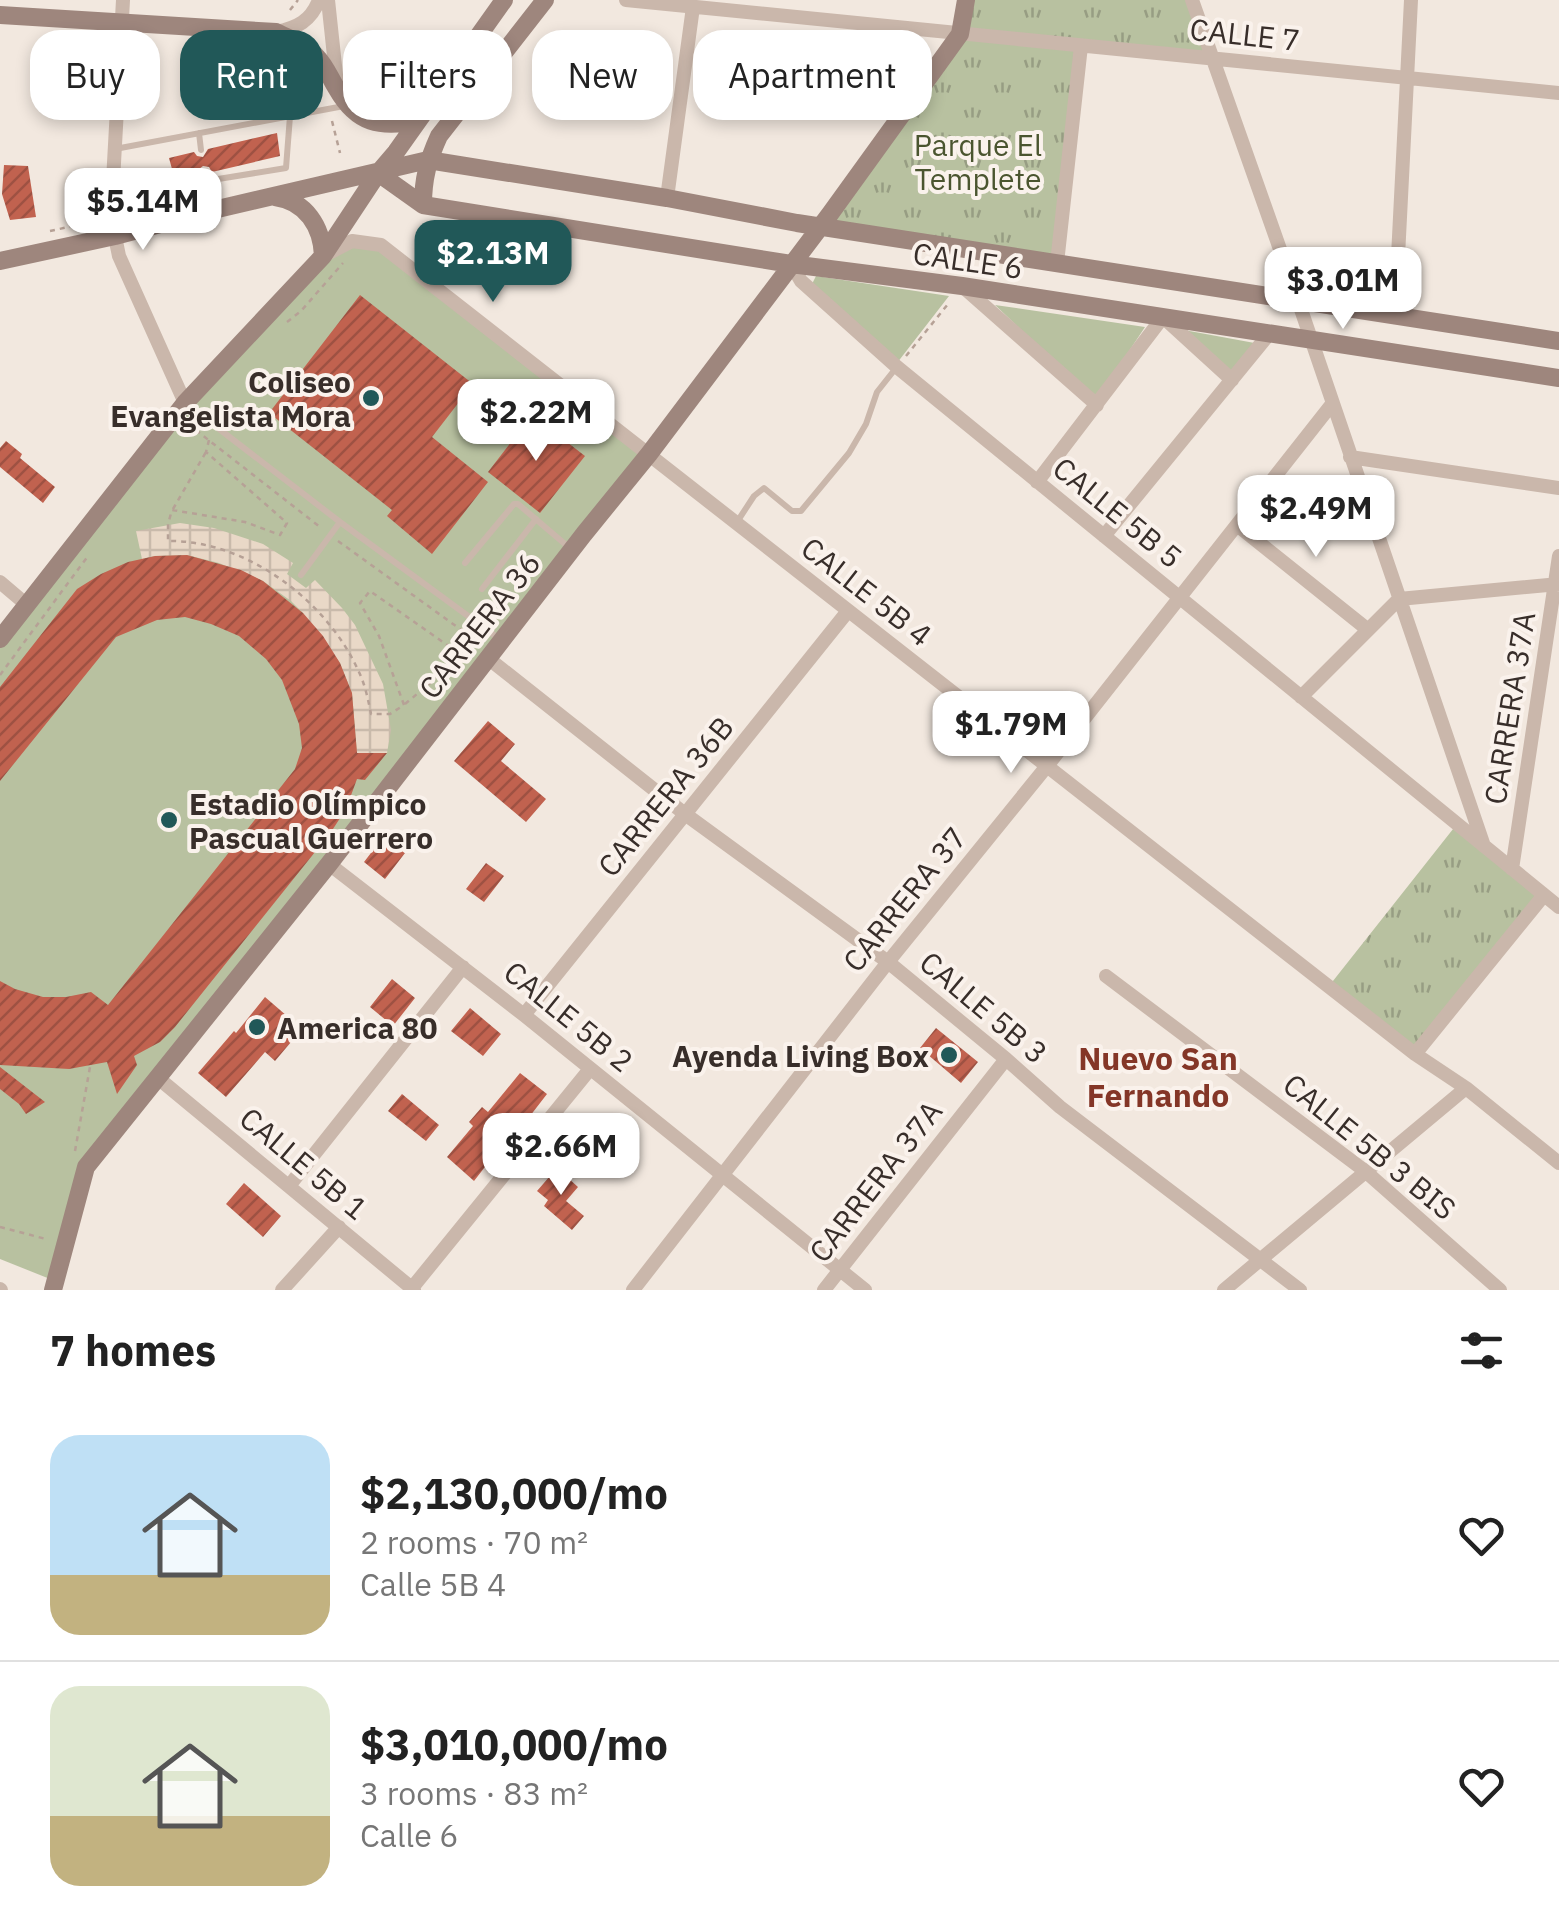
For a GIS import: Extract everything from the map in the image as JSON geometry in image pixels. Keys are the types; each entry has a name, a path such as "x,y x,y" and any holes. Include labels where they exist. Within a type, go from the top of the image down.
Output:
{"main road":[{"path":"0,639 186,403 323,256 378,173 504,0"},
{"path":"422,206 428,160 440,136 545,0"},
{"name":"CARRERA 36","path":"53,1290 86,1167 329,864 648,454 960,34 966,0"},
{"path":"0,15 248,30"},
{"path":"323,63 338,101 364,119 392,126 417,121"},
{"name":"CALLE 6","path":"0,261 428,160 819,226 1559,341"},
{"name":"CALLE 6","path":"378,173 422,206 1559,378"},
{"path":"274,196 288,198 310,216 323,243 323,256"}],"street":[{"path":"122,0 111,218 119,256 186,403"},
{"path":"289,30 307,20 320,0"},
{"path":"328,0 338,101"},
{"name":"CALLE 7","path":"626,0 1559,93"},
{"path":"1192,0 1484,847"},
{"path":"1394,316 1411,0"},
{"path":"667,198 693,6"},
{"path":"1057,263 1081,46"},
{"name":"CALLE 5B 4","path":"323,256 352,241 381,245 1559,1164"},
{"name":"CALLE 5B 5","path":"791,264 801,281 897,367 1559,907"},
{"path":"959,290 1097,404"},
{"path":"1037,482 1163,317 1232,380"},
{"path":"1104,536 1269,334"},
{"name":"CARRERA 37","path":"633,1290 1332,404"},
{"path":"1350,458 1559,488"},
{"path":"1237,524 1367,629"},
{"name":"CARRERA 37A","path":"1512,869 1559,556"},
{"path":"0,582 27,605"},
{"path":"1301,697 1399,599 1557,584"},
{"name":"CARRERA 36B","path":"524,1015 848,611"},
{"name":"CALLE 5B 3","path":"489,659 685,814 888,962 1060,1107 1300,1290"},
{"name":"CALLE 5B 2","path":"329,864 524,1015 865,1290"},
{"path":"1415,1054 1544,895"},
{"path":"289,1186 463,968"},
{"name":"CALLE 5B 3 BIS","path":"1106,976 1365,1171 1500,1290"},
{"name":"CARRERA 37A","path":"824,1290 1006,1058"},
{"path":"413,1289 590,1068"},
{"name":"CALLE 5B 1","path":"158,1078 413,1289"},
{"path":"1224,1290 1466,1088"},
{"path":"282,1290 338,1228"}],"lane":[{"path":"323,106 338,101"},
{"path":"114,149 268,120"},
{"path":"209,211 205,177 286,168 290,120"},
{"path":"198,133 201,150"},
{"path":"736,523 764,488 792,511 801,511 849,453 866,424 877,392 897,367"},
{"path":"186,403 502,642"},
{"path":"465,563 510,506 518,504 573,550"},
{"path":"482,589 536,519"},
{"path":"301,576 340,522"}],"path":[{"path":"338,101 340,153"},
{"path":"897,367 959,290"},
{"path":"208,440 206,452 172,510 168,541 221,549 268,571 300,596 348,650 359,671 371,714 390,714 404,705 441,674 472,637"},
{"path":"172,510 245,522 280,536 287,523 206,452"},
{"path":"404,705 380,636 360,602 370,591 460,654"},
{"path":"73,1162 90,1067"},
{"path":"0,1227 53,1241"}],"green space":[{"name":"Parque El Templete","path":"966,0 1192,0 1214,59 1081,46 1057,263 819,226 897,120 932,120 932,72 960,34"},
{"path":"381,245 649,454 86,1167 55,1281 0,1259 0,639 185,403 338,246"},
{"path":"816,276 949,296 897,363 812,284"},
{"path":"995,305 1145,327 1096,401"},
{"path":"1184,330 1260,344 1231,376"},
{"path":"1457,824 1544,895 1415,1054 1329,986"}],"shaded area":[{"path":"180,523 214,528 263,544 293,563 287,574 306,588 315,580 342,608 355,625 383,684 391,730 387,753 357,753 352,693 340,663 291,601 263,581 219,563 187,555 142,559 136,531"}],"building":[{"path":"277,133 280,156 212,172 203,166 198,175 175,180 169,158 194,152 203,157 208,149"},
{"path":"4,165 28,166 36,217 10,220 2,194"},
{"name":"Coliseo Evangelista Mora","path":"360,295 473,384 432,437 488,482 432,554 387,516 392,510 269,413"},
{"path":"532,415 585,456 540,513 488,472"},
{"path":"6,441 55,487 43,503 0,467 0,448"},
{"path":"187,555 241,570 263,581 303,613 340,663 352,693 357,753 387,753 365,780 357,779 346,809 331,832 175,1027 160,1042 134,1056 137,1065 117,1094 107,1062 69,1069 0,1065 0,981 43,997 91,992 108,1005 295,769 302,748 299,724 282,680 266,659 239,636 185,617 157,620 116,637 0,781 0,687 77,589 128,562"},
{"path":"488,721 515,744 501,761 546,799 526,822 454,761"},
{"path":"384,836 405,853 385,879 364,862"},
{"path":"486,863 504,876 484,902 466,889"},
{"path":"392,979 415,998 393,1026 370,1007"},
{"path":"265,997 302,1029 275,1061 265,1052 226,1097 198,1073"},
{"path":"470,1008 501,1034 483,1056 451,1031"},
{"name":"Ayenda Living Box","path":"936,1028 978,1062 961,1083 920,1048"},
{"path":"0,1067 45,1102 26,1114 0,1089"},
{"path":"520,1073 547,1094 530,1116 527,1113 474,1181 447,1157 473,1126 469,1122 482,1107 488,1112"},
{"path":"402,1094 439,1125 426,1141 388,1111"},
{"path":"557,1168 578,1187 566,1201 584,1216 572,1230 544,1206 548,1200 537,1191"},
{"path":"244,1183 281,1216 263,1237 226,1204"}],"place":[{"name":"Coliseo Evangelista Mora","path":"371,398"},
{"name":"Estadio Olímpico Pascual Guerrero","path":"169,820"},
{"name":"America 80","path":"257,1027"},
{"name":"Ayenda Living Box","path":"949,1055"}],"district":[{"name":"Nuevo San Fernando","path":"1158,1076"}]}
